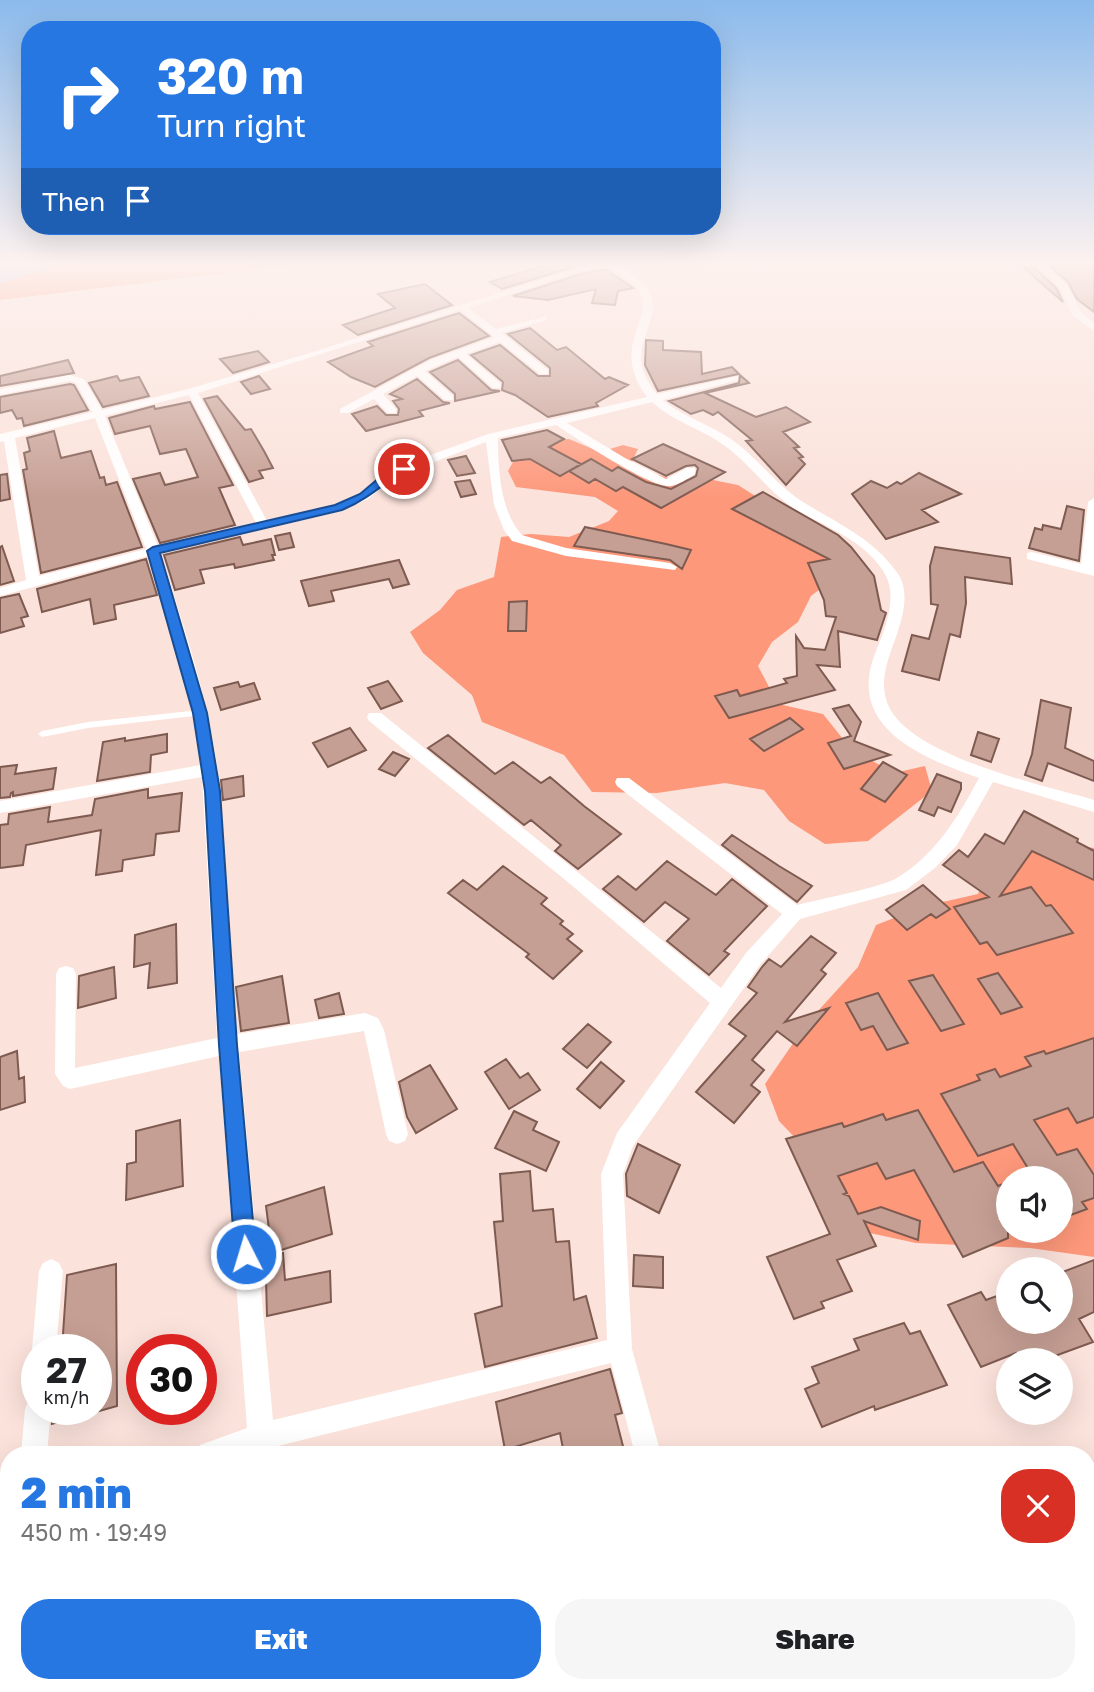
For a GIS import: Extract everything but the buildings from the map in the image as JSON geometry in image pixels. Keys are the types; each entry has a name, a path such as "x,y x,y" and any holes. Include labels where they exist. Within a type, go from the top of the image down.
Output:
{"street":[{"path":"33,582 4,437 192,391 355,340"},
{"path":"344,411 417,370 486,340"},
{"path":"504,340 544,372"},
{"path":"636,340 635,354 643,384 655,399 728,443 770,485 804,509 860,540 889,567 897,581 900,596 897,613 878,664 877,682 883,710 890,723 926,748 989,774 1094,806"},
{"path":"458,352 497,386"},
{"path":"417,370 449,398"},
{"path":"0,392 76,378 99,414 153,551 200,713 210,770 228,1045 261,1436"},
{"path":"0,592 153,551 264,527 349,504 389,476 492,436 734,378"},
{"path":"192,391 264,527"},
{"path":"374,393 392,411"},
{"path":"558,422 621,461 663,482 670,483 691,471"},
{"path":"492,436 493,474 506,519 517,538 543,547 670,567"},
{"path":"1032,556 1090,571 1094,502"},
{"path":"375,718 575,878 723,1002"},
{"path":"0,807 210,770"},
{"path":"646,1446 620,1349 612,1174 625,1140 753,959 794,913 900,885 929,863 951,840 969,813 989,774"},
{"path":"623,782 794,913"},
{"path":"66,974 65,1074 70,1079 228,1045 371,1024 397,1134"},
{"path":"45,1334 51,1271"},
{"path":"232,1446 261,1436 620,1349"},
{"path":"35,1446 37,1425"}],"lane":[{"path":"43,734 88,725 200,713"}],"shaded area":[{"path":"569,439 600,452 623,445 638,449 630,466 675,480 703,478 738,485 843,552 833,579 811,596 798,622 772,642 758,666 778,704 823,714 851,749 894,773 925,766 932,791 868,841 825,844 789,821 764,790 725,783 657,793 592,792 564,755 482,722 472,695 423,653 410,632 440,610 457,590 494,577 501,537 531,534 569,537 609,521 618,511 595,497 516,487 508,471 520,449"},
{"path":"1051,843 1094,848 1094,1257 1030,1248 916,1243 842,1227 801,1144 779,1121 765,1084 807,1023 858,967 876,925 925,906 978,894 996,850"}],"route":[{"path":"246,1254 228,1045 213,791 200,713 153,551 338,508 364,496 389,476 404,469"}]}
